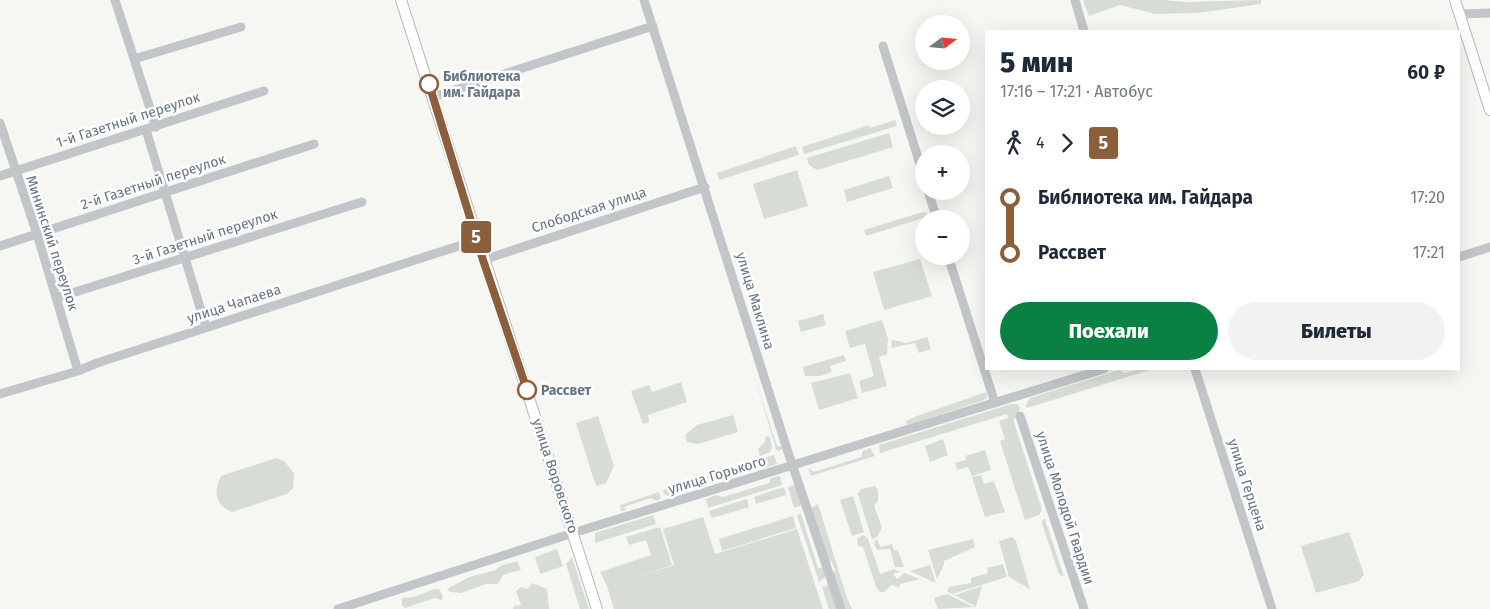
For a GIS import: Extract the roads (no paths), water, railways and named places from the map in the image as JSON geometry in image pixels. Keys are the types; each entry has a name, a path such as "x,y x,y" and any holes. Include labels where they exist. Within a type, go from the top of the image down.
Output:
{"main road":[{"name":"улица Воровского","path":"401,0 483,260 597,609"},
{"path":"1455,0 1490,110"}],"street":[{"path":"116,0 156,127"},
{"name":"улица Маклина","path":"644,0 793,467 841,609"},
{"path":"1075,0 1084,30"},
{"path":"1459,14 1490,14"},
{"path":"433,97 653,26"},
{"path":"134,59 241,27"},
{"path":"883,46 915,148"},
{"name":"1-й Газетный переулок","path":"0,176 264,91"},
{"name":"Мининский переулок","path":"0,123 78,371"},
{"path":"146,130 206,327"},
{"name":"2-й Газетный переулок","path":"0,246 314,144"},
{"name":"Слободская улица","path":"483,260 704,187"},
{"name":"3-й Газетный переулок","path":"56,298 362,202"},
{"name":"улица Чапаева","path":"0,394 78,371 206,327 477,240"},
{"path":"1460,257 1490,247"},
{"path":"951,265 995,403"},
{"name":"улица Горького","path":"338,609 573,533 793,467 1101,370"},
{"name":"улица Герцена","path":"1195,370 1272,609"},
{"name":"улица Молодой Гвардии","path":"1020,416 1084,609"}],"place":[{"name":"Библиотека им. Гайдара","path":"429,84"},
{"name":"Рассвет","path":"527,390"}]}
